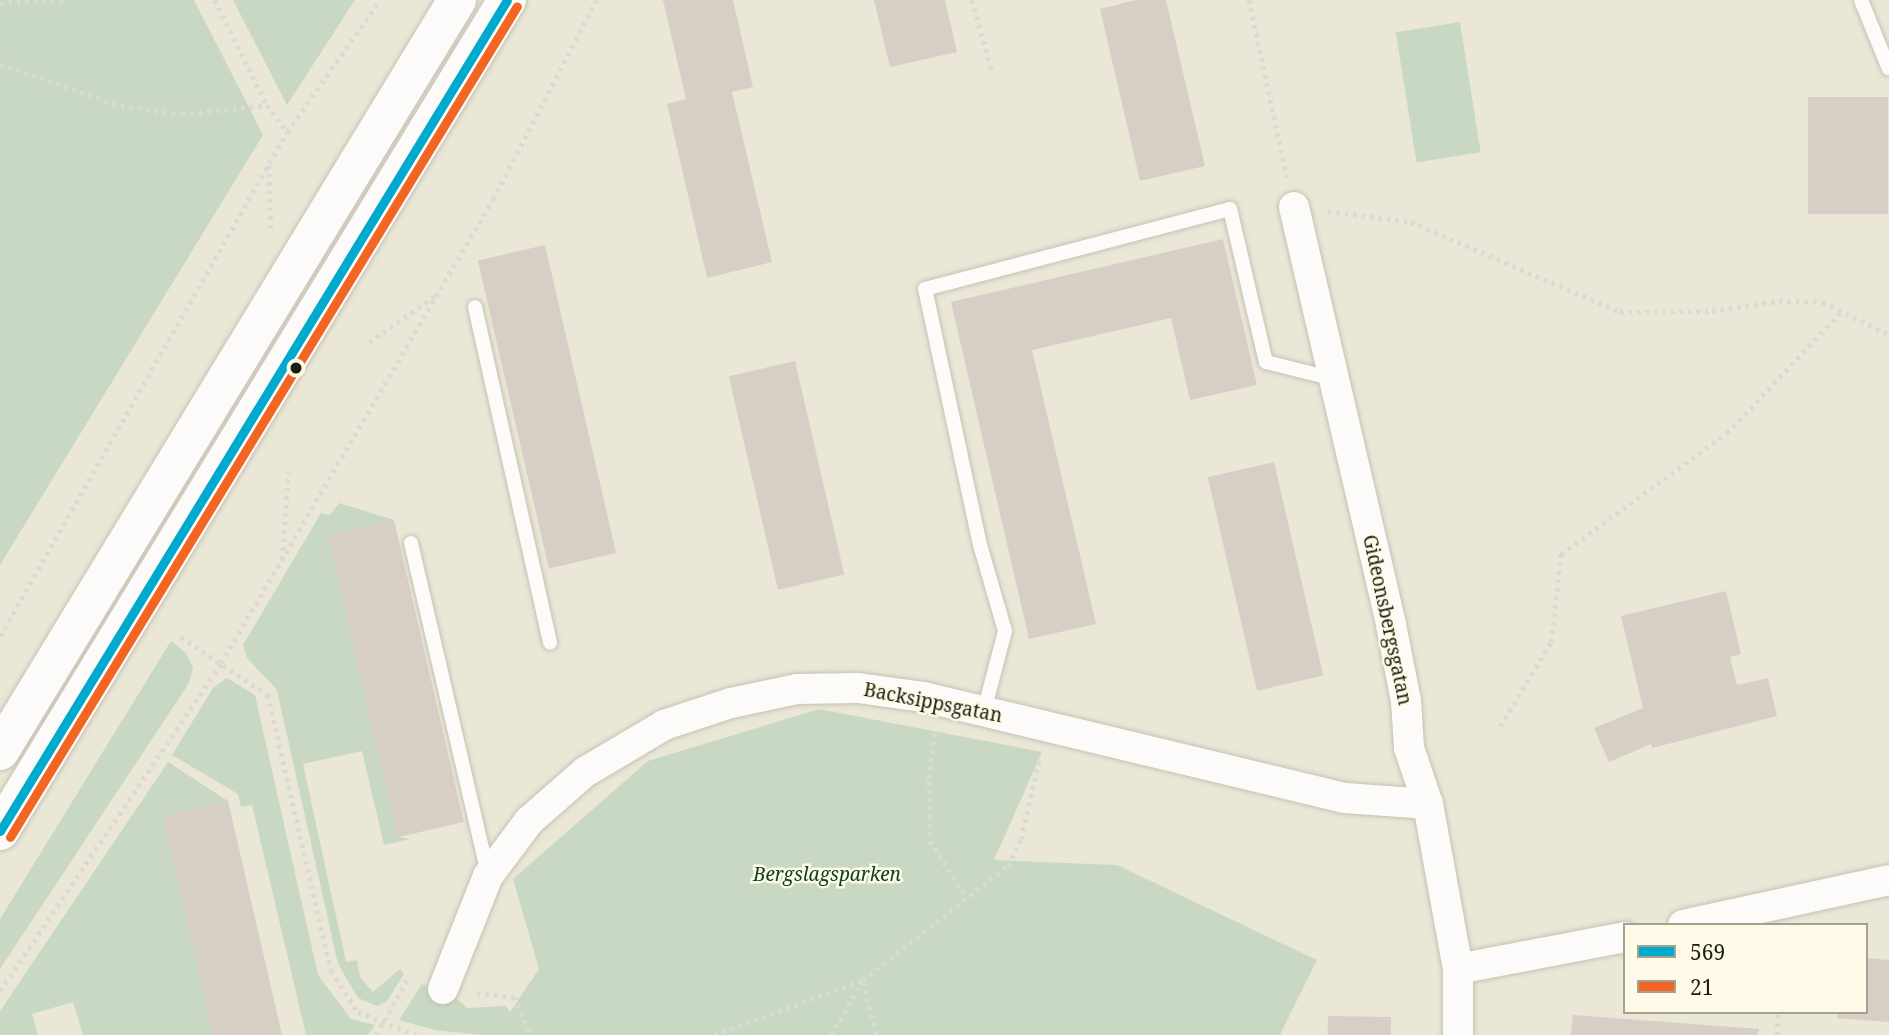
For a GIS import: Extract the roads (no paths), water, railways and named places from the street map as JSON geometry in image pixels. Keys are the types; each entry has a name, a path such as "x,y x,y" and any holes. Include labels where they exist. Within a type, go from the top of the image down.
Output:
{"highway":[{"path":"0,751 457,0"},
{"path":"0,831 507,0"}],"street":[{"name":"Gideonsbergsgatan","path":"1294,207 1391,625 1406,701 1409,748 1428,804 1458,969 1458,1035"},
{"name":"Backsippsgatan","path":"443,989 488,876 530,821 585,772 664,725 731,703 797,689 858,688 939,701 1345,798 1428,804"},
{"path":"1692,923 1889,880"},
{"path":"1458,969 1623,937"}],"lane":[{"path":"1861,0 1889,69"},
{"path":"984,711 1005,631 980,545 925,289 1230,209 1266,362 1334,379"},
{"path":"475,307 550,643"},
{"path":"411,543 488,876"}],"park label":[{"name":"Bergslagsparken","path":"827,875"}]}
